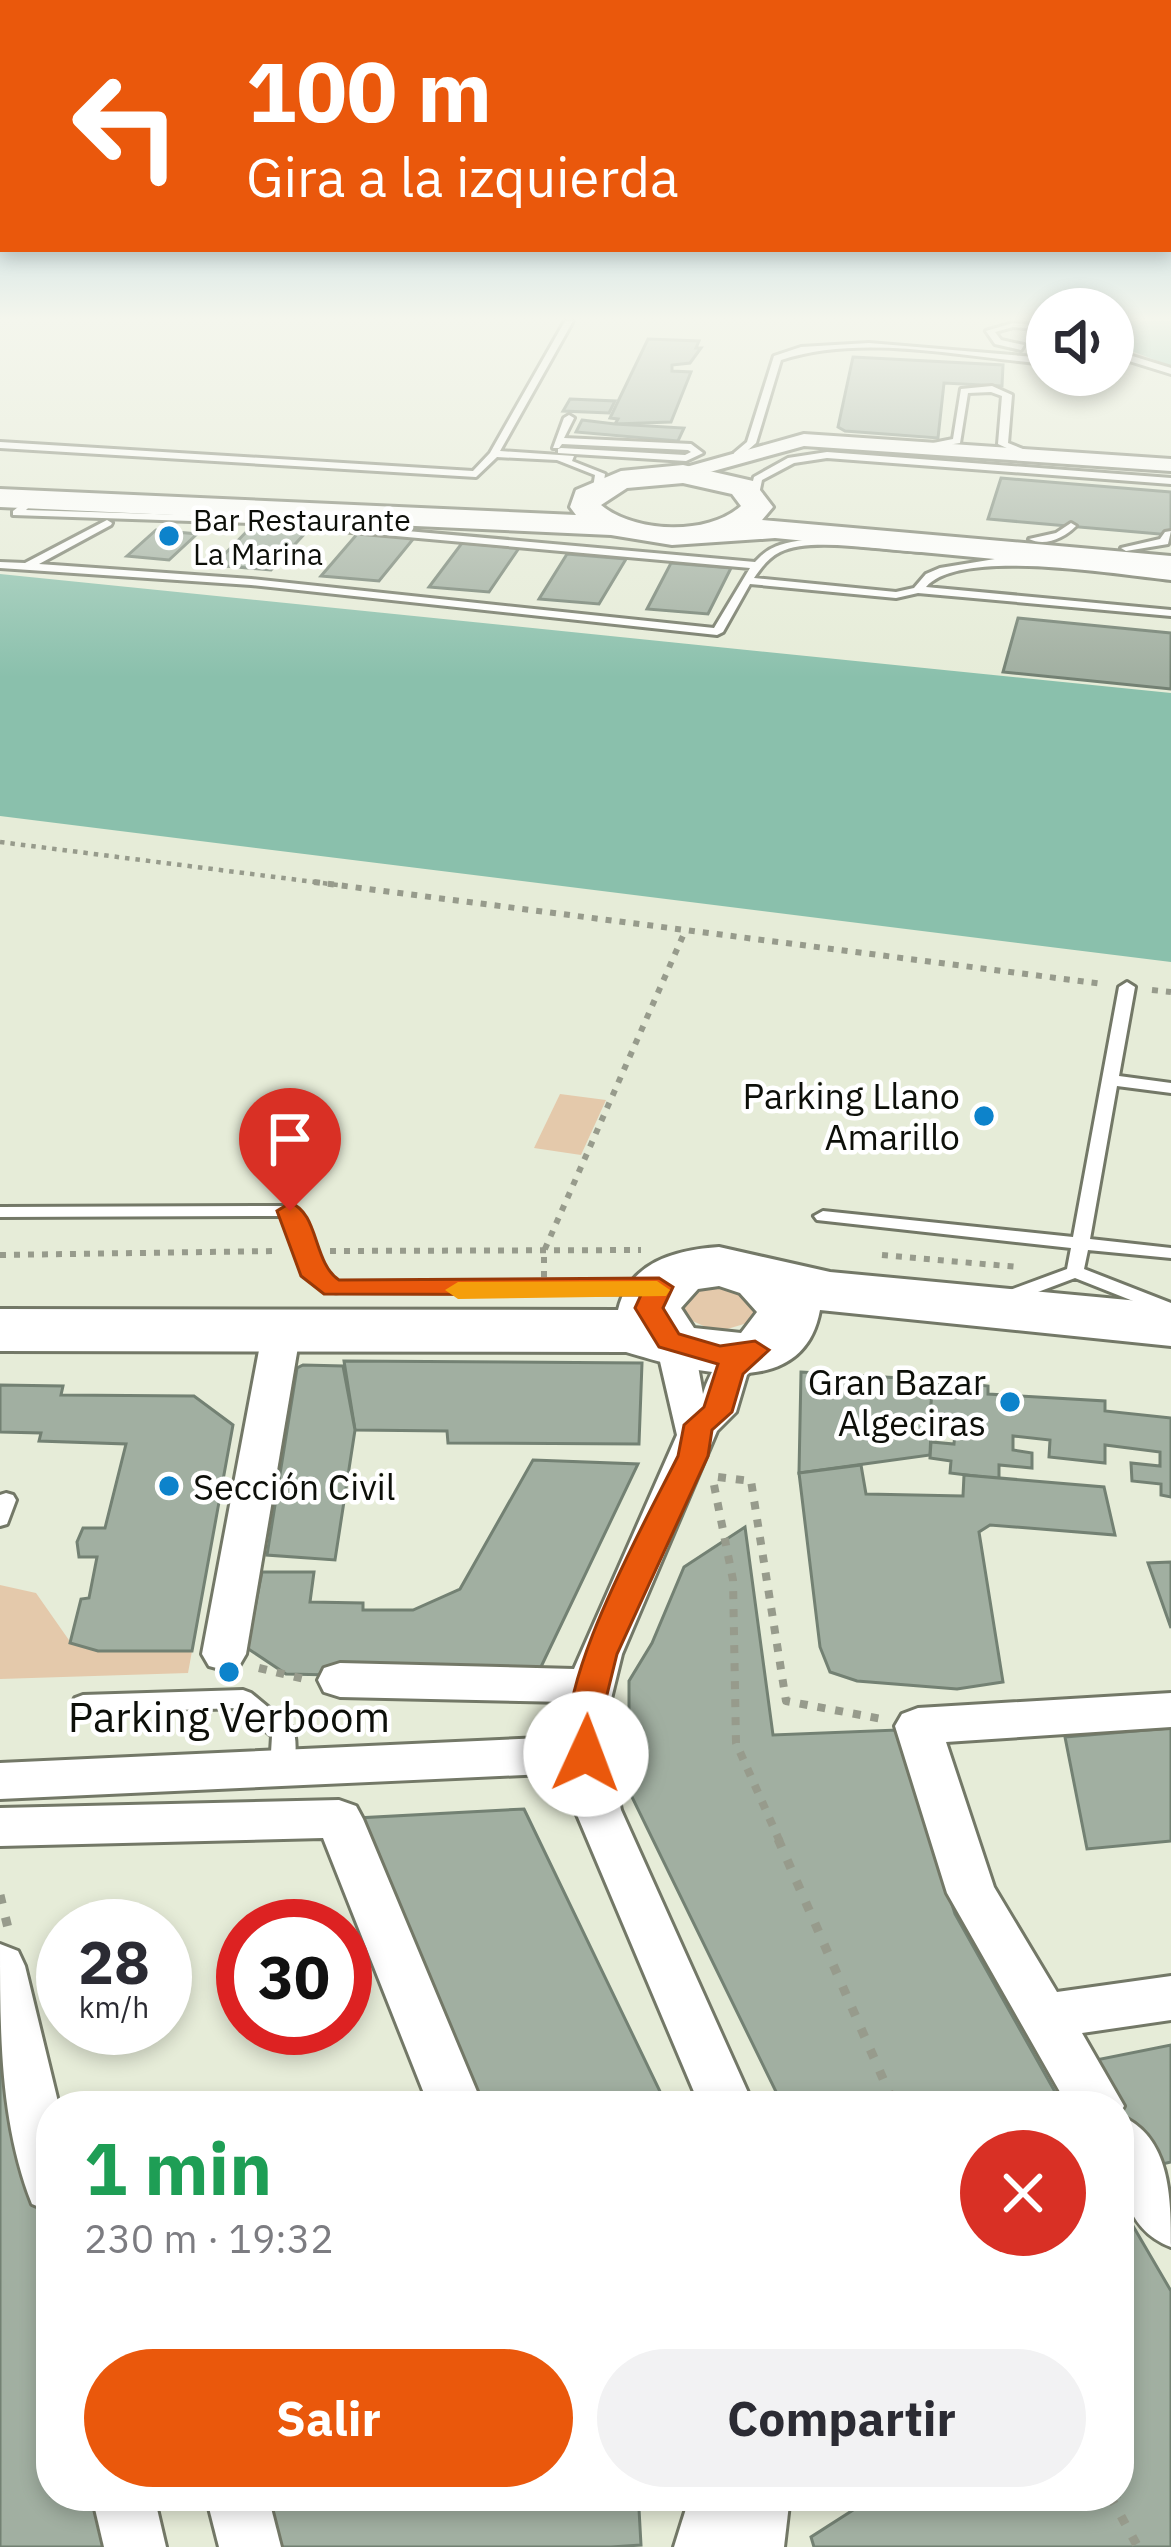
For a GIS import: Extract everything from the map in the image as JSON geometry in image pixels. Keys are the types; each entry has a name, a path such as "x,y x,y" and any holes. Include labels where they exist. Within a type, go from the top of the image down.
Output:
{"highway":[{"path":"0,1290 319,1270 544,1291 627,1330 664,1305 700,1268 736,1269 764,1325"},
{"path":"0,1330 282,1329 544,1291"},
{"path":"664,1305 719,1355 764,1325 830,1292 987,1303 1171,1325"},
{"path":"764,1325 1171,1364"}],"main road":[{"path":"0,485 384,504 538,505 676,468 741,481 801,517 1170,551"},
{"path":"718,530 749,518 741,481"},
{"path":"593,492 588,512 613,526"},
{"path":"16,504 613,526 673,535 718,530 968,547 1170,551"}],"street":[{"path":"741,481 804,440 1027,454 1168,476"},
{"path":"741,481 732,470 759,455 824,445 1168,476"},
{"path":"741,481 762,462 815,450 1168,476"},
{"path":"664,1305 683,1362 685,1403 698,1425 698,1475 590,1686 586,1754 598,1810 720,2091"},
{"path":"698,1425 717,1412 730,1370 764,1325"},
{"path":"224,1654 282,1329"},
{"path":"340,1680 590,1686"},
{"path":"1087,2091 971,1893 919,1726 1171,1710"},
{"path":"0,1781 586,1754"},
{"path":"0,1827 339,1819 450,2091"},
{"path":"0,1966 36,2121"},
{"path":"1041,2018 1171,1998"},
{"path":"1134,2163 1171,2221"},
{"path":"127,2511 135,2547"},
{"path":"241,2511 250,2547"},
{"path":"705,2547 717,2511"},
{"path":"754,2547 758,2511"}],"lane":[{"path":"0,445 464,475 484,470 502,440"},
{"path":"559,450 562,440"},
{"path":"741,481 752,440"},
{"path":"930,446 957,440"},
{"path":"1004,440 1004,446 1027,454"},
{"path":"494,454 559,450 691,447 698,453 676,468 559,450"},
{"path":"559,450 600,474 593,492"},
{"path":"1059,468 1082,485"},
{"path":"0,519 16,504 251,520 758,566"},
{"path":"443,519 493,530 767,555"},
{"path":"26,567 107,523"},
{"path":"1034,539 1059,536 1071,526"},
{"path":"0,565 251,582 716,632 758,566 777,547 806,542 928,553 968,547"},
{"path":"748,581 896,595 944,570 1001,561 1171,577"},
{"path":"921,586 1171,614"},
{"path":"1075,1272 1127,987"},
{"path":"1109,1079 1171,1088"},
{"path":"0,1212 290,1211 319,1270"},
{"path":"823,1216 1171,1253"},
{"path":"987,1303 1075,1272 1137,1301 1171,1310"},
{"path":"83,1704 243,1699 284,1733 282,1769"}],"path":[{"path":"0,842 1171,992"},
{"path":"544,1291 686,929"},
{"path":"866,1254 1075,1272"},
{"path":"0,1255 319,1270 664,1305"},
{"path":"889,2091 736,1743 734,1580 698,1475 751,1481 787,1701 919,1726"},
{"path":"224,1654 286,1678 340,1680"},
{"path":"1118,2511 1138,2547"}],"shaded area":[{"path":"0,574 1171,693 1171,962 0,816"},
{"path":"560,1094 606,1100 581,1155 534,1148"},
{"path":"715,1285 738,1288 757,1307 751,1322 717,1332 686,1318 682,1302 694,1290"},
{"path":"0,1585 36,1593 71,1643 98,1651 192,1651 188,1673 0,1679"}],"building":[{"path":"1001,478 1171,492 1171,535 988,519"},
{"path":"255,523 310,528 271,570 214,565"},
{"path":"156,530 197,534 169,560 127,556"},
{"path":"358,533 414,538 379,581 321,576"},
{"path":"462,543 519,548 489,592 429,587"},
{"path":"567,554 626,559 599,604 539,599"},
{"path":"671,563 731,568 708,614 647,609"},
{"path":"1018,618 1171,633 1171,689 1003,672"},
{"path":"344,1361 642,1363 639,1444 448,1443 447,1431 355,1430"},
{"path":"343,1366 355,1430 335,1560 267,1555 297,1368"},
{"path":"801,1372 933,1380 930,1455 799,1473"},
{"path":"933,1380 988,1386 988,1394 1105,1401 1105,1411 1171,1418 1171,1497 1161,1495 1161,1484 1132,1481 1131,1463 1160,1466 1160,1452 1105,1445 1105,1463 1049,1457 1050,1440 1013,1436 1013,1450 1032,1453 1032,1468 999,1465 999,1479 950,1473 951,1461 930,1458 931,1442 954,1444 956,1419 930,1416"},
{"name":"Sección Civil","path":"0,1385 63,1386 61,1395 194,1396 233,1425 192,1651 98,1651 70,1643 81,1599 89,1598 97,1557 79,1557 77,1542 83,1528 105,1528 126,1444 39,1441 41,1433 0,1432"},
{"path":"533,1460 638,1464 539,1671 521,1679 286,1674 247,1648 262,1572 314,1572 310,1602 363,1603 363,1610 413,1610 460,1589"},
{"path":"861,1465 866,1494 963,1496 964,1475 1104,1487 1115,1535 990,1525 979,1532 1003,1682 957,1689 857,1681 830,1672 820,1647 799,1473"},
{"path":"745,1527 773,1735 897,1730 955,1914 1055,2091 776,2091 629,1791 629,1681 652,1643 684,1567"},
{"path":"1171,1562 1171,1628 1148,1563"},
{"path":"1171,1728 1171,1841 1087,1849 1065,1737"},
{"path":"524,1809 660,2091 450,2091 339,1819"},
{"path":"0,1966 36,2121 36,2511 127,2511 135,2547 0,2547"},
{"path":"1171,2045 1171,2162 1158,2165 1134,2128 1134,2091 1110,2091 1091,2061"},
{"path":"1134,2228 1171,2291 1171,2547 814,2547 811,2537 852,2511 1134,2511"},
{"path":"241,2511 639,2511 641,2545 611,2547 250,2547"}],"slow traffic":[{"path":"458,1290 659,1287 657,1290"}],"place":[{"name":"Bar Restaurante La Marina","path":"169,536"},
{"name":"Parking Llano Amarillo","path":"984,1116"},
{"name":"Gran Bazar Algeciras","path":"1010,1402"},
{"name":"Sección Civil","path":"169,1486"},
{"name":"Parking Verboom","path":"229,1672"}],"route":[{"path":"290,1211 315,1276 333,1288 544,1291 659,1287 649,1308 651,1320 669,1340 700,1353 755,1350 730,1370 717,1412 698,1425 693,1456 601,1654 586,1711 586,1754"}]}
